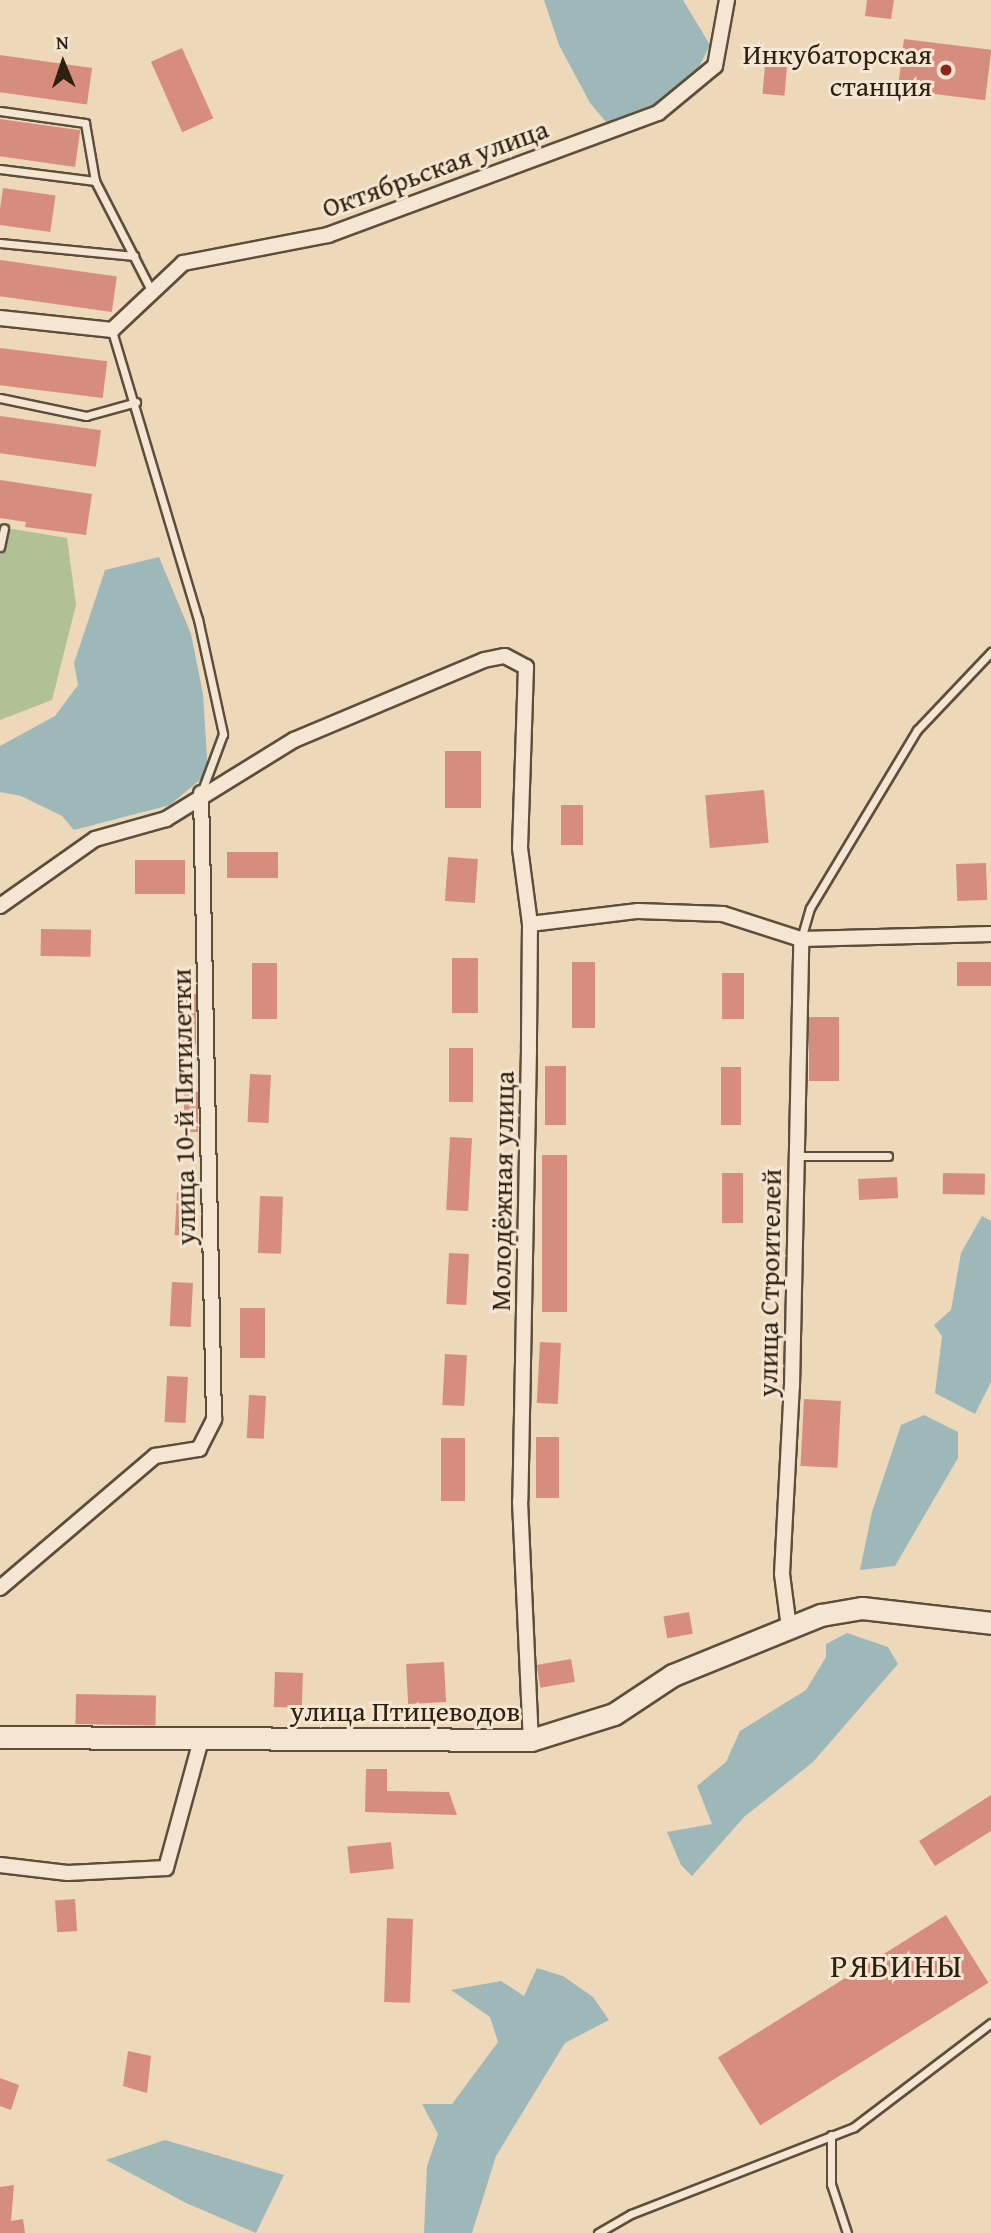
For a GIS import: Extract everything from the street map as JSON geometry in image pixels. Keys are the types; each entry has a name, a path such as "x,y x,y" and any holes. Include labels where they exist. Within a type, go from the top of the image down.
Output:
{"street":[{"name":"Октябрьская улица","path":"112,330 183,263 328,235 658,113 715,66 727,0"},
{"path":"0,318 112,330"},
{"name":"Молодёжная улица","path":"201,793 294,740 484,660 505,656 526,667 520,848 530,924 520,1501 531,1740"},
{"path":"0,906 95,839 166,819 201,793"},
{"name":"улица 10-й Пятилетки","path":"0,1588 155,1456 199,1449 214,1419 201,793"},
{"path":"530,924 638,911 723,914 801,939 991,934"},
{"name":"улица Строителей","path":"789,1628 782,1574 792,1386 801,939"},
{"name":"улица Птицеводов","path":"0,1737 531,1740 614,1714 673,1675 821,1615 862,1608 991,1623"},
{"path":"0,1865 68,1873 166,1868 201,1740"}],"lane":[{"path":"0,111 85,122 95,181 152,292"},
{"path":"0,169 95,181"},
{"path":"0,243 134,256"},
{"path":"112,330 136,402 198,619 223,734 201,793"},
{"path":"0,398 86,416 136,402"},
{"path":"0,547 4,528"},
{"path":"801,939 810,908 917,730 991,652"},
{"path":"796,1156 888,1156"},
{"path":"598,2233 643,2209 854,2127 991,2023"},
{"path":"831,2135 831,2184 847,2233"}],"green space":[{"path":"0,527 67,538 76,605 52,700 0,720"}],"water":[{"path":"544,0 683,0 710,45 694,77 658,113 607,123 590,103 559,45"},
{"path":"159,557 191,634 203,694 208,773 170,805 74,830 62,816 21,796 0,792 0,746 55,716 78,685 74,663 105,570"},
{"path":"982,1216 991,1221 991,1382 975,1414 935,1393 942,1336 934,1325 951,1310 961,1253"},
{"path":"924,1415 958,1432 958,1458 895,1566 860,1570 872,1512 901,1425"},
{"path":"847,1633 888,1647 898,1664 813,1762 744,1817 692,1876 681,1865 667,1832 712,1824 697,1786 726,1762 740,1731 806,1690 826,1657 826,1644"},
{"path":"537,1968 563,1976 593,1997 609,2020 565,2043 496,2156 472,2233 424,2233 427,2166 438,2134 422,2104 452,2104 498,2042 490,2017 451,1990 501,1981 524,1996"},
{"path":"165,2140 284,2175 256,2233 186,2203 106,2160"}],"building":[{"path":"867,0 894,0 891,19 865,16"},
{"name":"Инкубаторская станция","path":"904,39 991,50 985,100 898,90"},
{"path":"182,48 213,118 182,132 151,62"},
{"path":"766,54 788,56 784,96 763,94"},
{"path":"0,55 92,68 87,105 0,92"},
{"path":"0,119 80,130 75,167 0,156"},
{"path":"3,188 55,195 50,232 0,225"},
{"path":"0,260 117,276 112,312 0,296"},
{"path":"0,348 107,361 103,398 0,385"},
{"path":"0,416 101,430 96,467 0,453"},
{"path":"0,480 92,494 86,535 25,527 26,522 0,518"},
{"path":"445,751 481,751 481,808 445,808"},
{"path":"764,790 769,843 710,848 705,795"},
{"path":"561,805 583,805 583,845 561,845"},
{"path":"227,852 278,852 278,878 227,878"},
{"path":"448,857 478,859 475,903 445,901"},
{"path":"135,860 185,860 185,894 135,894"},
{"path":"986,863 987,900 957,901 956,864"},
{"path":"41,929 91,930 91,957 41,956"},
{"path":"452,958 478,958 478,1013 452,1013"},
{"path":"572,962 595,962 595,1028 572,1028"},
{"path":"957,962 991,962 991,986 957,986"},
{"path":"252,963 277,963 277,1019 252,1019"},
{"path":"722,973 744,973 744,1019 722,1019"},
{"path":"178,994 196,994 196,1044 178,1044"},
{"path":"809,1017 839,1017 839,1081 809,1081"},
{"path":"449,1048 473,1048 473,1102 449,1102"},
{"path":"545,1066 566,1066 566,1125 545,1125"},
{"path":"721,1067 741,1067 741,1125 721,1125"},
{"path":"250,1074 271,1075 268,1123 247,1122"},
{"path":"184,1092 198,1092 198,1132 184,1132"},
{"path":"450,1137 472,1138 468,1211 446,1210"},
{"path":"542,1155 567,1155 567,1312 542,1312"},
{"path":"722,1173 743,1173 743,1223 722,1223"},
{"path":"943,1173 985,1174 985,1195 943,1194"},
{"path":"897,1177 898,1198 859,1200 858,1179"},
{"path":"177,1192 196,1193 194,1236 175,1235"},
{"path":"260,1196 283,1197 281,1254 258,1253"},
{"path":"449,1253 469,1254 466,1305 446,1304"},
{"path":"172,1282 193,1283 191,1327 170,1326"},
{"path":"240,1308 265,1308 265,1358 240,1358"},
{"path":"540,1342 561,1343 558,1404 537,1403"},
{"path":"445,1354 467,1355 464,1406 442,1405"},
{"path":"167,1376 188,1377 186,1423 165,1422"},
{"path":"249,1395 266,1396 264,1439 247,1438"},
{"path":"804,1399 841,1401 837,1468 800,1466"},
{"path":"536,1437 559,1437 559,1498 536,1498"},
{"path":"441,1438 465,1438 465,1501 441,1501"},
{"path":"689,1612 693,1634 667,1638 663,1617"},
{"path":"571,1659 575,1682 541,1688 537,1665"},
{"path":"444,1662 446,1702 408,1704 406,1664"},
{"path":"275,1672 303,1673 302,1708 274,1707"},
{"path":"76,1694 156,1695 155,1725 75,1724"},
{"path":"366,1769 387,1769 387,1791 449,1792 457,1815 365,1812"},
{"path":"991,1795 991,1831 935,1866 919,1841"},
{"path":"391,1842 394,1869 350,1873 347,1847"},
{"path":"75,1899 77,1931 57,1932 55,1900"},
{"path":"946,1915 988,1983 760,2125 718,2058"},
{"path":"387,1918 413,1919 410,2003 384,2002"},
{"path":"128,2051 151,2056 147,2093 123,2086"},
{"path":"0,2078 19,2085 11,2110 0,2106"},
{"path":"14,2185 11,2221 23,2219 25,2233 0,2233 0,2187"}],"place":[{"name":"Инкубаторская станция","path":"946,70"}],"district":[{"name":"РЯБИНЫ","path":"897,1966"}]}
